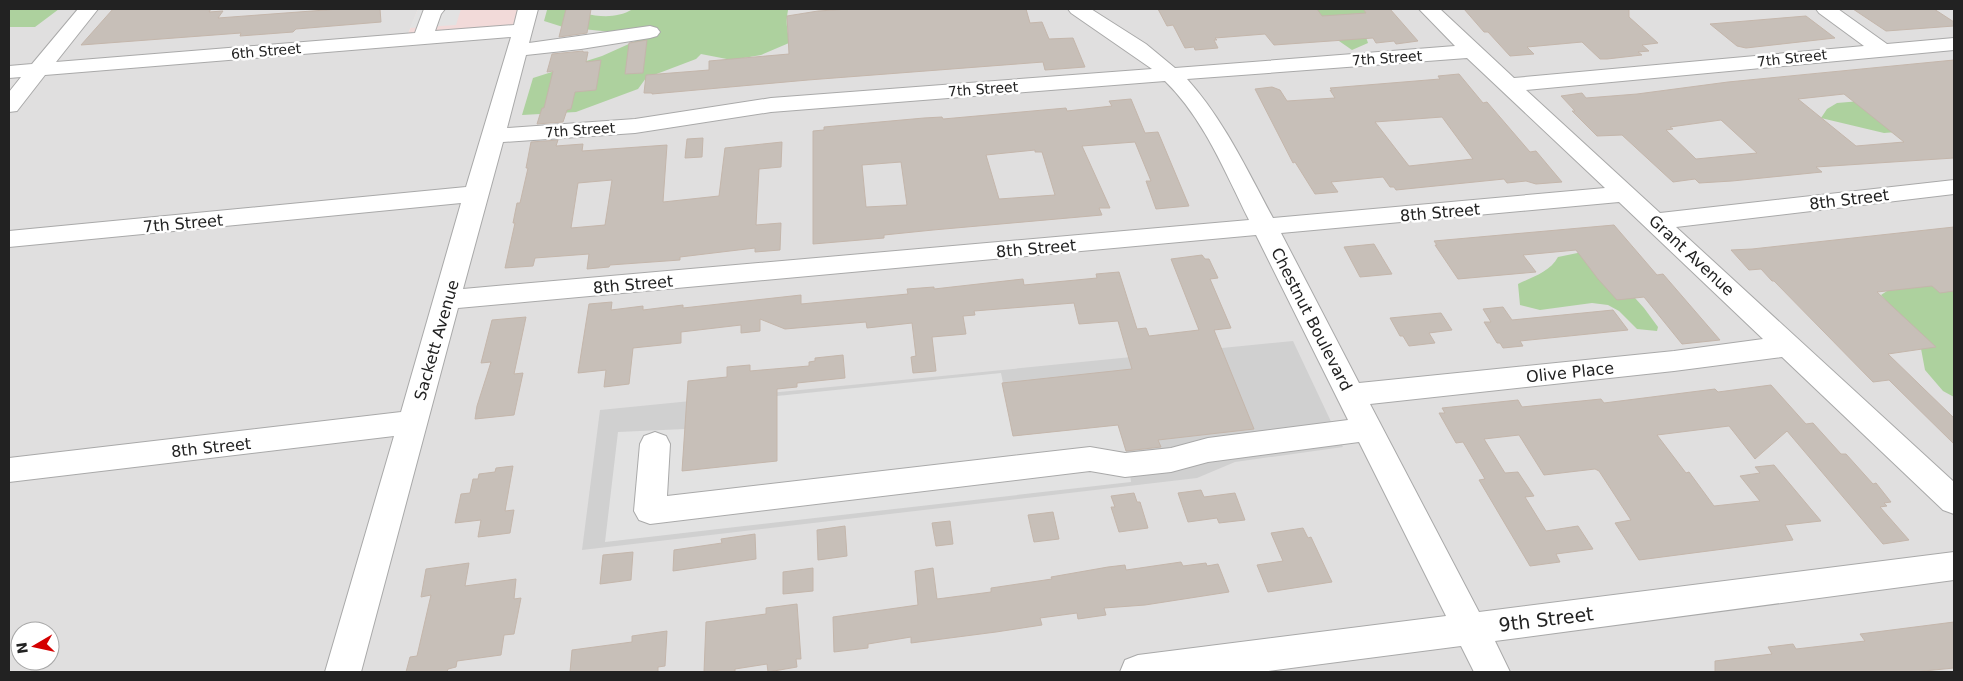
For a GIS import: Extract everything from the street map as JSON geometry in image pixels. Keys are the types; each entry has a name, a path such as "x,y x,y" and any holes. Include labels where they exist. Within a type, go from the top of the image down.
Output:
{"street":[{"path":"9,106 88,9"},
{"path":"424,38 432,11 435,9"},
{"name":"Chestnut Boulevard","path":"1078,9 1135,45 1172,76 1198,105 1222,143 1492,672"},
{"name":"Grant Avenue","path":"1429,9 1954,501"},
{"path":"1826,9 1882,50"},
{"name":"6th Street","path":"9,72 523,30 581,43 650,32"},
{"name":"Sackett Avenue","path":"343,672 476,194 495,136 523,30"},
{"name":"7th Street","path":"1510,85 1954,44"},
{"name":"7th Street","path":"495,136 635,126 731,110 771,106 1472,51"},
{"name":"8th Street","path":"1655,221 1954,188"},
{"name":"7th Street","path":"9,239 476,194"},
{"name":"8th Street","path":"447,300 1625,194"},
{"name":"Olive Place","path":"1351,395 1674,361 1789,346"},
{"name":"8th Street","path":"9,470 413,422"},
{"path":"655,444 650,511 1090,459 1125,465 1171,460 1208,450 1368,429"},
{"name":"9th Street","path":"1138,672 1954,566"}],"shaded area":[{"path":"9,9 418,9 406,39 528,9 1954,9 1954,672 1492,672 1440,573 1490,672 9,672"},
{"path":"418,9 528,9 523,30 406,39"},
{"path":"418,9 461,9 456,25 410,28"},
{"path":"1293,341 1343,447 1235,462 1197,478 582,550 600,410"},
{"path":"1001,373 1014,436 1118,425 1128,458 1131,482 605,542 618,432 685,429 682,471 776,461 777,396"}],"green space":[{"path":"9,9 59,9 35,27 9,27"},
{"path":"561,9 607,16 624,13 633,9 785,9 788,10 789,43 761,55 732,60 701,54 696,59 646,78 638,89 576,112 522,115 533,78 602,56 640,39 612,32 563,27 544,21 547,10"},
{"path":"1275,9 1385,9 1364,31 1368,43 1352,50 1300,14"},
{"path":"1954,93 1954,122 1946,122 1920,130 1884,133 1821,118 1827,109 1837,103"},
{"path":"1592,250 1644,308 1658,327 1657,331 1637,329 1619,311 1608,305 1592,303 1540,310 1520,305 1518,284 1546,270 1558,257"},
{"path":"1949,280 1954,282 1954,397 1943,391 1925,370 1919,338 1881,295 1896,285"}],"building":[{"path":"113,9 211,9 209,12 223,11 218,18 339,9 380,9 381,22 296,29 293,32 240,36 241,33 81,45"},
{"path":"566,9 591,9 587,33 559,37"},
{"path":"849,9 1026,9 1030,23 1042,22 1049,39 1073,38 1085,67 1045,70 1043,62 652,94 644,93 646,75 709,70 709,61 789,54 787,16"},
{"path":"1158,9 1317,9 1322,16 1366,13 1363,9 1390,9 1418,41 1396,44 1394,41 1376,43 1373,38 1274,45 1265,34 1215,38 1217,40 1214,40 1218,48 1195,50 1194,47 1185,48 1173,25 1167,26"},
{"path":"1464,9 1629,9 1629,17 1658,43 1642,45 1649,51 1638,52 1642,55 1607,59 1600,59 1582,42 1527,47 1534,54 1510,56 1488,32 1484,32"},
{"path":"1853,9 1934,9 1954,22 1954,26 1886,31"},
{"path":"1806,16 1835,38 1746,48 1737,46 1710,24"},
{"path":"647,40 643,73 625,74 629,43"},
{"path":"588,52 586,62 601,60 596,90 575,92 571,109 567,110 563,122 537,124 542,108 544,108 553,71 547,72 552,54"},
{"path":"1954,60 1954,158 1816,167 1822,172 1732,181 1699,183 1695,179 1673,182 1622,135 1597,136 1572,111 1575,111 1561,96 1582,93 1586,98 1637,94 1728,82","holes":["1844,94 1904,142 1856,146 1798,99","1721,120 1757,153 1696,159 1666,130 1673,129 1670,127"]},
{"path":"1459,74 1483,103 1487,102 1530,152 1536,151 1562,182 1536,184 1526,181 1507,183 1504,179 1396,190 1394,187 1390,187 1383,177 1331,182 1338,192 1315,194 1295,162 1293,163 1255,89 1272,87 1280,90 1287,101 1335,98 1330,88 1440,79 1438,76","holes":["1442,117 1473,159 1409,166 1375,122"]},
{"path":"1131,99 1145,133 1158,132 1189,206 1156,209 1146,181 1151,181 1135,142 1082,146 1110,208 1099,208 1102,215 933,230 884,235 884,238 813,244 813,131 824,130 824,127 924,118 942,117 943,119 1066,108 1067,111 1112,106 1109,101","holes":["1035,150 1035,152 1042,152 1055,195 999,199 986,155","901,162 907,205 866,207 862,165"]},
{"path":"703,138 702,157 685,158 687,139"},
{"path":"558,140 556,146 583,144 582,151 667,145 663,202 719,196 725,148 782,142 781,167 759,169 756,225 781,223 780,250 755,252 755,248 680,257 680,260 610,265 609,267 587,269 589,254 535,258 533,266 505,268 515,223 513,223 517,203 520,203 528,168 526,168 531,142","holes":["612,180 605,225 571,228 578,183"]},
{"path":"1614,225 1657,275 1663,274 1720,340 1682,344 1644,297 1617,300 1576,250 1523,255 1536,272 1458,279 1434,241"},
{"path":"1954,227 1954,291 1940,293 1932,286 1877,292 1936,347 1888,354 1954,418 1954,444 1889,380 1873,382 1774,281 1761,269 1749,270 1731,250 1752,249"},
{"path":"1374,244 1392,274 1360,277 1344,247"},
{"path":"1202,255 1205,259 1209,259 1218,278 1210,279 1231,328 1214,330 1254,429 1158,440 1161,447 1126,451 1118,425 1013,436 1002,383 1132,369 1118,321 1079,324 1074,303 974,311 975,315 963,316 966,334 932,337 936,371 913,373 911,357 916,356 912,323 867,328 866,322 785,329 760,319 760,331 741,333 741,325 681,332 681,343 633,348 629,384 604,387 606,370 578,373 589,304 612,302 611,310 643,306 643,310 683,305 683,308 801,295 801,304 908,294 907,289 934,287 934,289 1023,279 1024,285 1097,278 1096,274 1119,272 1137,329 1146,328 1149,336 1199,330 1171,259"},
{"path":"1503,307 1512,320 1613,310 1628,330 1520,341 1523,346 1503,348 1500,343 1497,343 1484,322 1491,322 1483,309"},
{"path":"1441,313 1452,330 1429,333 1435,343 1409,346 1403,336 1400,336 1390,318"},
{"path":"526,317 514,374 523,373 514,415 475,419 477,406 491,362 481,363 492,320"},
{"path":"843,355 845,378 797,383 797,387 777,389 777,461 682,471 688,381 727,377 727,367 750,365 750,371 809,366 809,362 815,361 815,358"},
{"path":"1771,385 1806,424 1813,423 1841,454 1846,454 1873,484 1876,483 1891,502 1884,503 1887,506 1880,507 1909,540 1883,544 1787,431 1755,459 1729,426 1657,435 1686,473 1689,472 1714,506 1760,501 1740,476 1760,473 1755,467 1774,465 1821,521 1785,525 1793,540 1639,560 1615,523 1631,520 1599,471 1595,469 1544,475 1519,435 1484,439 1505,473 1518,472 1534,496 1525,497 1546,531 1578,526 1593,549 1556,554 1560,562 1530,566 1479,480 1485,479 1463,442 1456,443 1439,413 1445,413 1442,408 1518,400 1522,407 1601,399 1604,403 1715,389 1718,392"},
{"path":"513,466 505,511 514,510 510,533 478,537 481,520 455,523 461,494 470,493 473,479 478,479 479,474 495,472 496,468"},
{"path":"1201,490 1204,497 1235,493 1245,520 1219,523 1217,518 1188,522 1178,493"},
{"path":"1134,493 1137,502 1140,502 1148,528 1119,532 1111,507 1115,507 1111,496"},
{"path":"1053,512 1059,539 1034,542 1028,515"},
{"path":"950,521 953,544 936,546 932,523"},
{"path":"845,526 847,556 818,560 817,530"},
{"path":"1303,528 1308,538 1311,537 1332,582 1268,592 1257,565 1283,561 1271,533"},
{"path":"755,534 756,559 673,571 674,550 722,543 721,539"},
{"path":"633,552 631,580 600,584 603,555"},
{"path":"1181,562 1183,566 1206,563 1207,566 1218,564 1229,592 1145,605 1104,608 1106,615 1078,619 1077,613 1040,618 1042,625 996,632 911,643 911,637 868,644 868,648 834,652 833,617 918,605 915,571 933,568 937,599 991,592 991,588 1052,579 1051,577 1108,567 1125,565 1126,570"},
{"path":"469,563 465,586 516,579 514,599 521,598 514,634 504,635 501,655 457,661 456,667 448,669 447,672 406,672 410,657 417,656 431,595 421,597 426,569"},
{"path":"813,568 813,591 783,594 783,572"},
{"path":"797,604 801,659 796,659 797,667 768,672 767,664 735,669 735,672 704,672 706,622 766,614 766,608"},
{"path":"1954,622 1954,668 1914,672 1715,672 1715,661 1772,654 1768,647 1793,644 1796,649 1865,641 1860,634"},
{"path":"667,631 665,666 658,667 658,672 570,672 572,650 632,642 632,636"}]}
